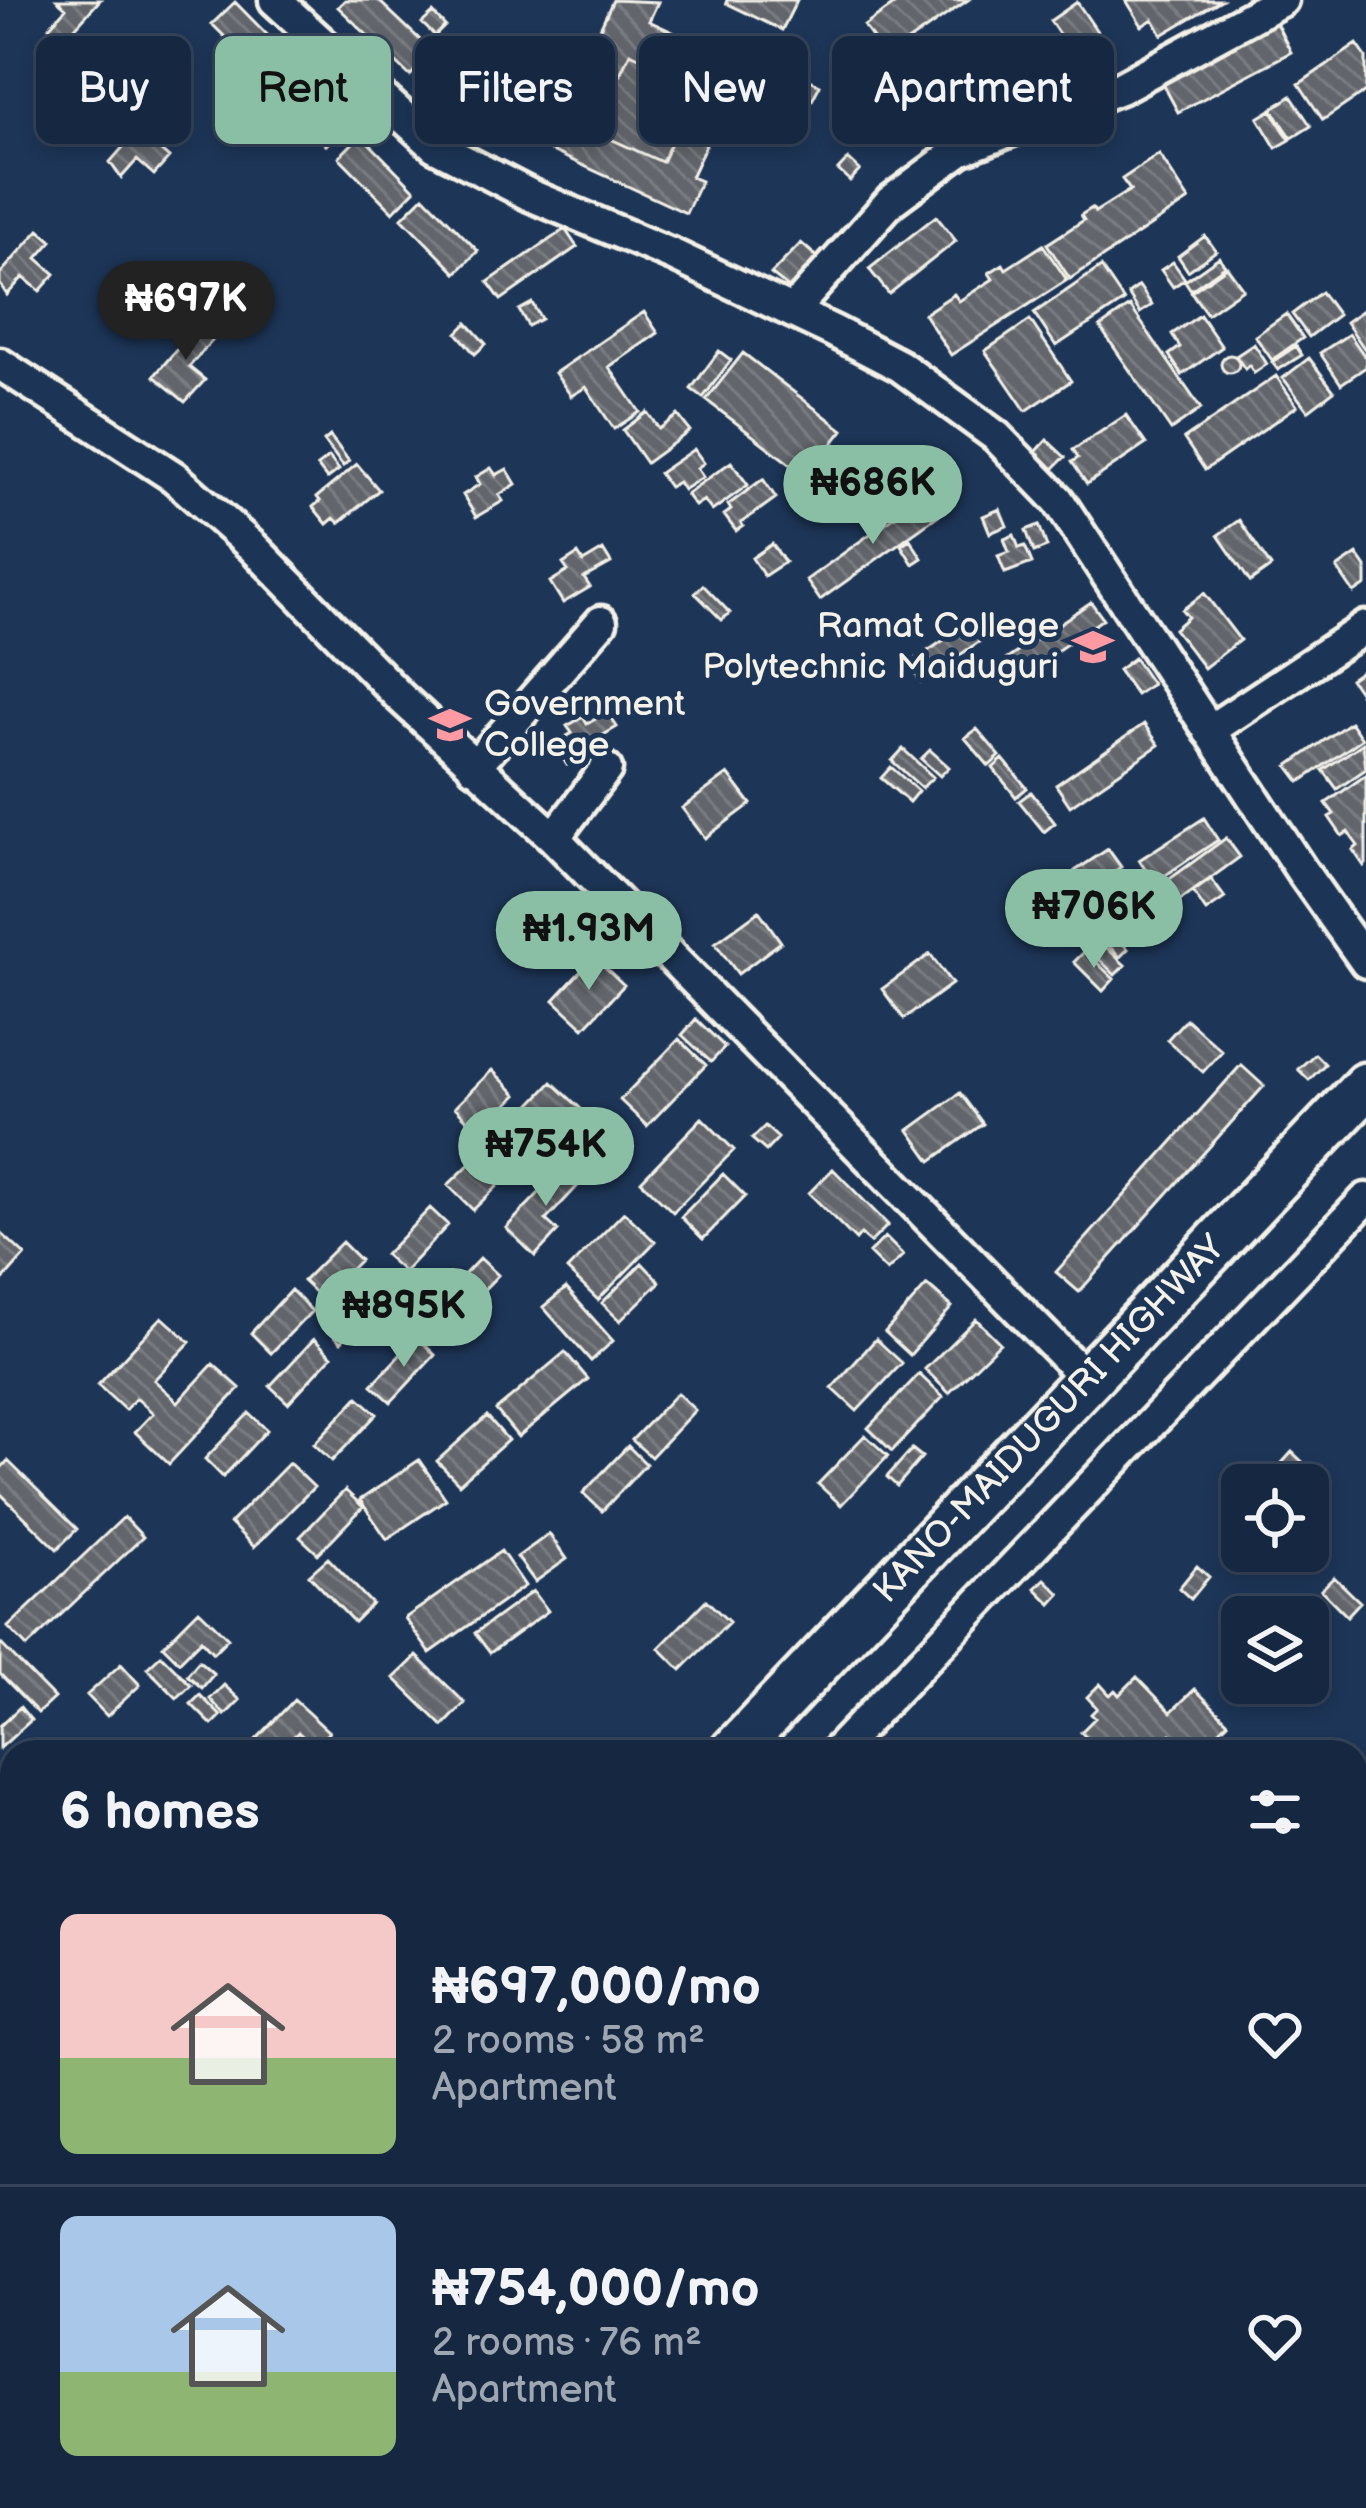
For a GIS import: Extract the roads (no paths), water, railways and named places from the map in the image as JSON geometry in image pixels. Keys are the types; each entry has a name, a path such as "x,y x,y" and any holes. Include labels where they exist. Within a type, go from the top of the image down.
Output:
{"highway":[{"name":"KANO-MAIDUGURI HIGHWAY","path":"744,1740 1366,1086"},
{"name":"KANO-MAIDUGURI HIGHWAY","path":"777,1740 1366,1117"}],"street":[{"path":"275,0 435,146 530,195 792,311 900,366 996,436 1058,500 1366,962"},
{"path":"792,311 890,201 961,150 1120,88 1282,0"},
{"path":"0,364 174,477 253,547 474,767 554,838 1086,1378"},
{"path":"474,767 601,622"},
{"path":"1209,731 1366,627"},
{"path":"554,838 607,770"},
{"path":"848,1740 1366,1199"}],"place":[{"name":"Ramat College Polytechnic Maiduguri","path":"1093,647"},
{"name":"Government College","path":"450,725"}]}
